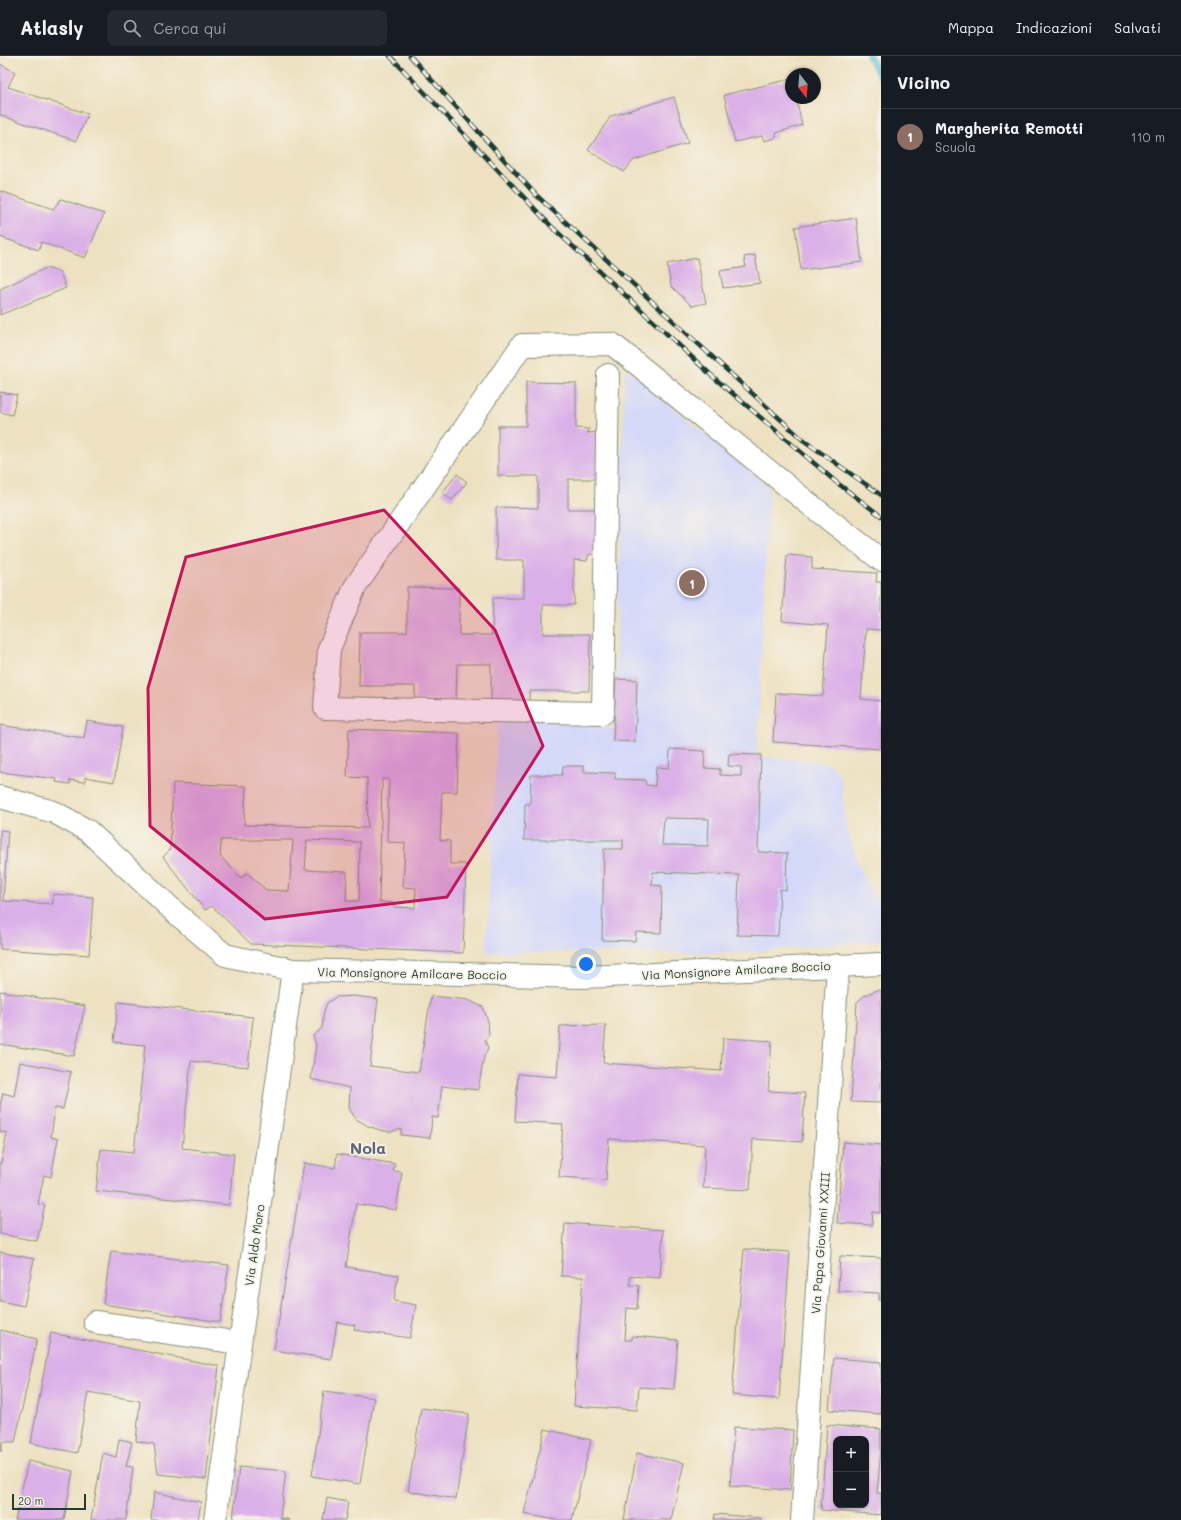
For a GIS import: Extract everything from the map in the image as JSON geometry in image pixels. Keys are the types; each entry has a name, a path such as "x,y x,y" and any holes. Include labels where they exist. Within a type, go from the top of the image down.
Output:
{"street":[{"path":"608,375 603,713 325,708 329,649 355,588 522,345 612,344 813,507 881,560"},
{"name":"Via Monsignore Amilcare Boccio","path":"0,797 54,812 88,830 177,914 225,955 293,970 584,977 881,964"},
{"name":"Via Papa Giovanni XXIII","path":"802,1520 838,965"},
{"name":"Via Aldo Moro","path":"215,1520 293,970"},
{"path":"95,1322 240,1343"}],"highlighted area":[{"path":"384,510 495,630 543,746 447,897 265,919 150,826 148,688 186,557"}],"shaded area":[{"path":"625,368 769,487 757,757 805,760 830,764 836,771 841,781 847,830 863,877 881,908 881,940 737,953 486,952 498,717 568,717 614,730"}],"building":[{"path":"0,64 15,72 8,87 88,114 76,141 0,115"},
{"path":"785,80 785,104 797,104 802,125 776,133 776,138 764,141 762,136 735,142 724,95"},
{"path":"674,97 688,143 634,160 624,172 588,150 611,116"},
{"path":"0,191 53,209 61,199 104,214 85,258 41,242 39,250 0,237"},
{"path":"856,218 862,262 801,270 795,227"},
{"path":"755,255 760,283 723,288 720,271 746,267 744,257"},
{"path":"697,258 706,303 692,306 671,286 667,264"},
{"path":"46,268 60,272 66,288 0,315 0,289"},
{"path":"526,382 576,383 576,428 589,429 588,433 601,432 600,479 568,479 568,509 600,509 599,555 589,554 587,561 574,560 574,605 543,605 543,634 590,634 589,691 529,691 529,701 491,701 491,664 457,664 456,701 415,700 415,686 359,686 360,632 407,632 407,587 459,588 459,635 492,635 493,598 524,598 524,560 496,560 496,507 538,508 538,476 498,476 498,426 526,426"},
{"path":"0,392 17,395 12,415 0,412"},
{"path":"457,474 467,482 452,500 442,493"},
{"path":"787,555 812,557 812,569 877,573 876,582 881,582 881,630 866,629 861,699 881,701 881,749 773,742 776,693 823,696 828,625 782,621"},
{"path":"616,679 637,680 635,742 613,741"},
{"path":"87,721 123,727 114,782 85,777 85,782 70,780 70,784 56,782 57,779 0,772 0,725 84,738"},
{"path":"349,729 459,733 457,792 442,792 440,840 450,841 450,864 466,864 463,953 251,944 212,906 205,910 163,857 170,850 173,783 246,786 244,825 368,828 367,778 347,777","holes":["382,779 389,779 387,842 405,843 403,887 416,888 415,908 394,907 393,903 379,902","221,840 293,840 289,891 266,890 247,873 241,878 220,856","307,840 360,842 359,901 346,901 347,872 305,870"]},
{"path":"670,749 705,751 704,768 720,769 720,775 741,776 741,767 728,766 729,754 761,755 758,852 787,853 786,890 780,889 778,936 737,935 739,875 653,872 652,885 662,886 661,933 636,932 635,941 602,940 604,849 623,849 623,840 524,840 525,804 530,804 531,775 562,775 563,766 584,766 584,772 615,773 615,779 645,780 646,785 655,786 656,767 669,768","holes":["664,818 709,819 708,846 662,845"]},
{"path":"0,830 8,831 3,901 53,904 53,894 93,897 89,955 0,949"},
{"path":"881,990 881,1103 851,1102 857,1002 865,995"},
{"path":"0,991 85,1006 74,1056 0,1044"},
{"path":"354,996 378,999 370,1066 419,1072 431,996 468,1000 483,1007 488,1021 489,1035 485,1040 488,1048 484,1057 478,1090 442,1086 438,1118 432,1117 430,1138 401,1135 401,1129 390,1132 368,1126 356,1119 350,1110 350,1088 311,1079 316,1045 313,1036 322,1028 324,1011 327,1003 336,997"},
{"path":"118,1002 253,1017 248,1067 191,1061 182,1148 234,1154 229,1205 96,1191 101,1149 134,1152 145,1045 114,1042"},
{"path":"606,1025 603,1063 721,1071 723,1038 772,1041 768,1091 805,1093 802,1142 753,1139 750,1190 703,1188 705,1145 609,1139 606,1180 559,1177 563,1124 515,1121 518,1074 557,1077 560,1026"},
{"path":"20,1062 71,1072 63,1109 55,1108 51,1137 58,1139 51,1177 44,1175 38,1204 45,1205 37,1241 0,1234 0,1163 7,1133 0,1132 0,1106 3,1093 14,1096"},
{"path":"843,1142 881,1145 881,1213 873,1212 872,1225 837,1223"},
{"path":"337,1154 395,1164 393,1171 402,1172 396,1210 356,1204 346,1267 398,1275 394,1301 416,1305 410,1338 354,1330 355,1325 337,1322 331,1359 274,1350 304,1163 335,1168"},
{"path":"565,1223 663,1230 660,1278 630,1276 630,1285 639,1286 637,1309 627,1308 625,1340 632,1340 632,1336 678,1340 674,1389 639,1387 637,1410 574,1406 583,1277 561,1276"},
{"path":"744,1249 790,1252 779,1399 732,1395"},
{"path":"111,1251 229,1265 220,1322 103,1304"},
{"path":"0,1252 34,1259 24,1306 0,1301"},
{"path":"840,1256 881,1258 881,1301 879,1300 879,1293 838,1291"},
{"path":"0,1330 37,1339 15,1442 3,1442 1,1452"},
{"path":"51,1333 219,1366 206,1479 158,1474 154,1444 136,1441 140,1401 88,1392 77,1453 31,1443"},
{"path":"834,1358 881,1362 881,1414 829,1410"},
{"path":"324,1391 374,1398 360,1484 312,1476"},
{"path":"421,1408 469,1414 456,1499 408,1491"},
{"path":"827,1425 881,1429 881,1450 877,1493 881,1493 881,1515 821,1510"},
{"path":"734,1427 793,1430 790,1490 730,1486"},
{"path":"545,1429 591,1440 572,1520 556,1520 524,1514"},
{"path":"119,1439 132,1442 126,1466 133,1467 126,1520 91,1520 103,1453 116,1457"},
{"path":"637,1453 684,1463 671,1520 624,1520"},
{"path":"28,1461 73,1471 64,1520 15,1520"},
{"path":"239,1467 286,1471 280,1518 290,1520 233,1520"},
{"path":"154,1492 201,1502 198,1520 151,1520"},
{"path":"327,1498 348,1502 345,1520 323,1520"},
{"path":"715,1514 761,1518 761,1520 714,1520"}],"waterway":[{"path":"869,56 881,77"}],"railway":[{"path":"390,56 552,227 711,375 836,482 881,516"},
{"path":"410,56 536,195 803,440 881,495"}],"place":[{"name":"Margherita Remotti","path":"692,583"}],"district":[{"name":"Nola","path":"368,1147"}]}
